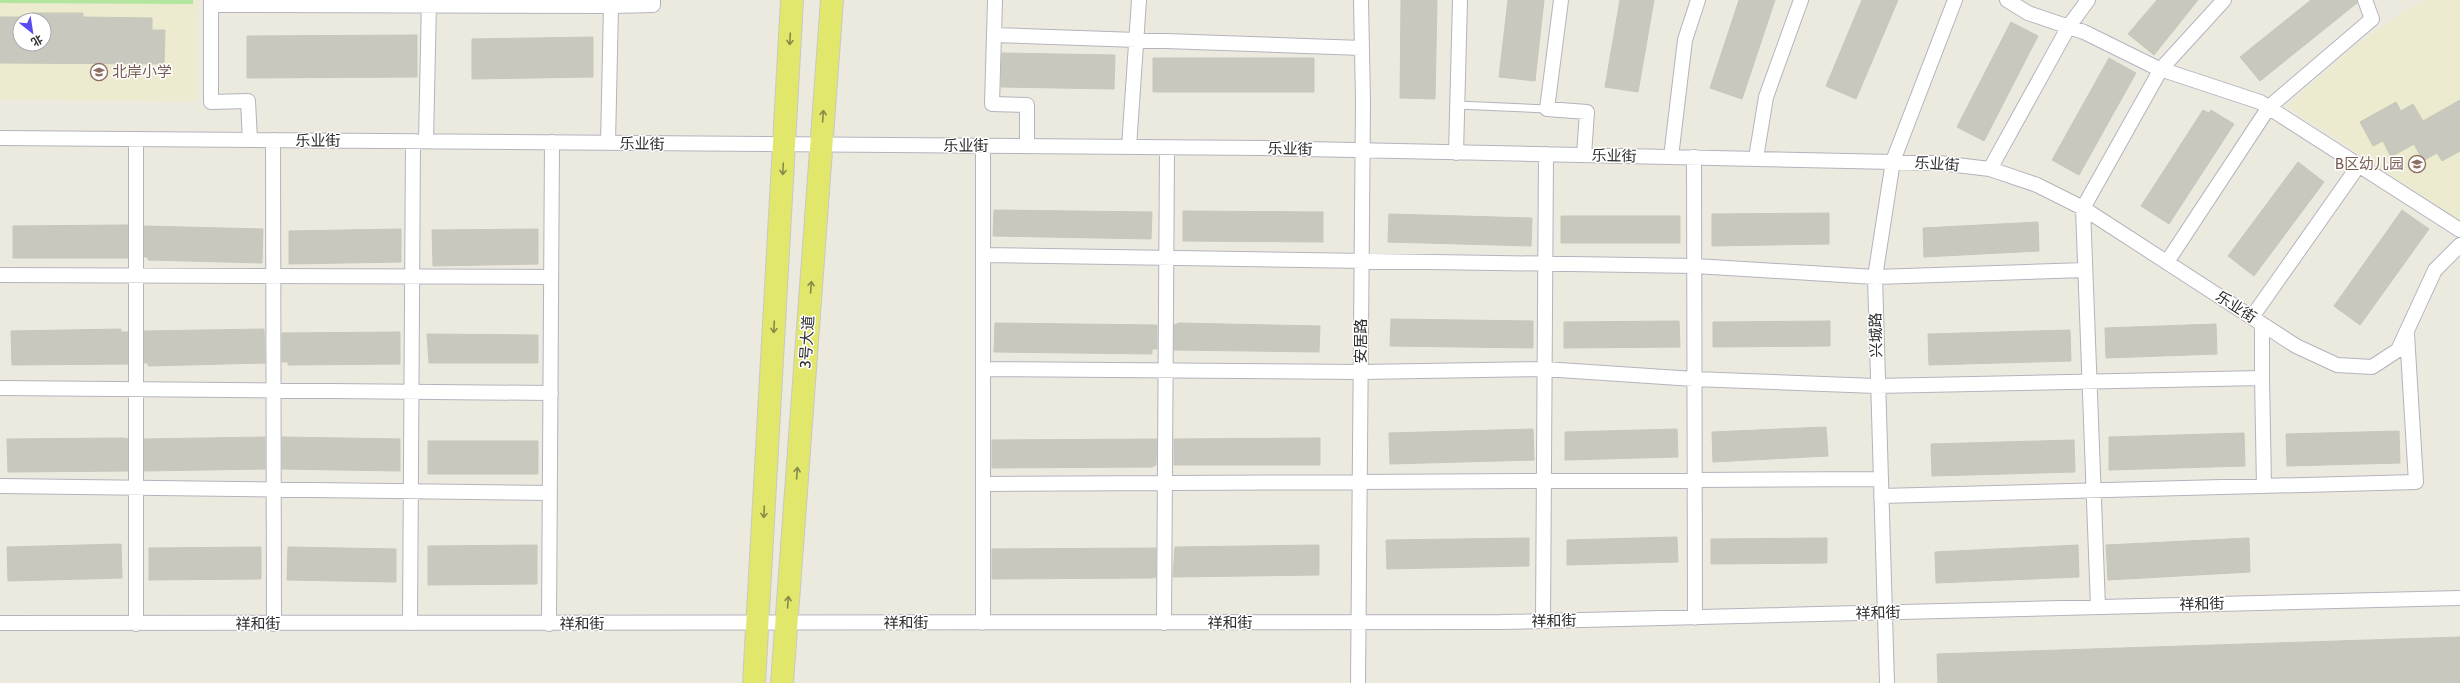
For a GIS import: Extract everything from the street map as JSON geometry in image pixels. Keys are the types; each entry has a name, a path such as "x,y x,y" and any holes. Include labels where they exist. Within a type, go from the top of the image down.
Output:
{"main road":[{"path":"754,683 792,0"},
{"name":"3号大道","path":"782,683 832,0"}],"street":[{"path":"250,140 248,102 211,102 211,2 611,6 652,5 653,0"},
{"path":"995,0 992,104 1027,105 1027,146"},
{"path":"1129,147 1139,0"},
{"name":"安居路","path":"1358,683 1362,260 1361,0"},
{"path":"1456,152 1460,0"},
{"path":"1561,0 1547,109 1587,112 1584,155"},
{"path":"1671,157 1685,40 1698,0"},
{"path":"1756,158 1766,97 1801,0"},
{"path":"2007,0 2028,13 2068,26 2161,69 2260,102 2460,230"},
{"path":"1990,169 2068,26 2088,0"},
{"path":"2098,607 2083,208 2161,69 2224,0"},
{"path":"2167,262 2269,107 2372,19 2365,0"},
{"name":"兴城路","path":"1887,683 1876,386 1875,277 1893,161 1951,1"},
{"path":"410,623 412,276 429,3"},
{"path":"608,143 611,6"},
{"path":"994,35 1362,48"},
{"name":"乐业街","path":"0,138 1362,150 1893,161 1990,169 2037,185 2083,208 2296,346 2337,365 2372,367 2398,350 2435,270 2460,246"},
{"path":"136,139 136,624"},
{"path":"272,140 274,624"},
{"path":"549,624 552,142"},
{"path":"983,146 983,623"},
{"path":"1164,623 1167,148"},
{"path":"1543,621 1546,154"},
{"path":"1694,157 1695,618"},
{"path":"2264,486 2262,378 2257,320 2359,165"},
{"path":"983,255 1694,266 1875,277 2085,270"},
{"path":"0,275 551,277"},
{"path":"1880,496 2416,482 2406,332"},
{"path":"983,369 1360,372 1544,370 1694,379 1876,386 2262,378"},
{"path":"0,388 551,393"},
{"path":"983,484 1880,479"},
{"path":"0,486 550,493"},
{"name":"祥和街","path":"0,623 1359,623 1695,618 2460,598"}],"lane":[{"path":"1457,105 1547,109"}],"shaded area":[{"name":"北岸小学","path":"0,0 198,0 197,101 0,100"},
{"name":"B区幼儿园","path":"2425,0 2460,0 2460,221 2287,106 2357,44 2403,12"}],"green space":[{"path":"0,0 193,0 193,4 0,3"}],"building":[{"path":"1401,0 1437,0 1435,99 1400,98"},
{"path":"1508,0 1544,0 1535,81 1499,77"},
{"path":"1620,0 1654,0 1638,92 1605,87"},
{"path":"1739,0 1775,0 1742,99 1710,88"},
{"path":"1862,0 1898,0 1856,99 1826,86"},
{"path":"2157,0 2198,0 2154,55 2128,34"},
{"path":"2311,0 2357,0 2357,3 2260,81 2240,57"},
{"path":"52,13 83,13 83,17 152,18 152,30 165,30 164,64 0,63 0,17 12,17 12,52 52,52"},
{"path":"2011,22 2038,36 1984,141 1957,127"},
{"path":"417,35 417,77 247,78 247,36"},
{"path":"593,37 593,77 472,79 472,39"},
{"path":"1002,53 1115,55 1114,89 1001,87"},
{"path":"1153,58 1314,58 1314,92 1153,92"},
{"path":"2109,58 2136,73 2079,175 2052,160"},
{"path":"2460,100 2460,151 2442,161 2437,153 2423,161 2414,144 2391,157 2383,141 2373,146 2360,122 2396,102 2401,111 2413,104 2423,121"},
{"path":"2203,110 2209,113 2211,110 2234,124 2169,224 2141,206"},
{"path":"2298,162 2324,182 2254,276 2228,256"},
{"path":"994,210 1152,212 1151,239 993,236"},
{"path":"2402,210 2429,229 2360,325 2334,306"},
{"path":"1183,211 1323,212 1323,242 1183,241"},
{"path":"1829,213 1829,244 1712,246 1712,214"},
{"path":"1389,214 1532,218 1531,246 1388,242"},
{"path":"1561,216 1680,216 1680,243 1561,243"},
{"path":"2038,222 2039,251 1924,257 1923,228"},
{"path":"128,225 128,258 13,258 13,226"},
{"path":"144,226 263,229 262,263 148,260 148,257 144,257"},
{"path":"401,229 401,262 289,264 289,231"},
{"path":"538,229 538,264 433,266 432,230"},
{"path":"1391,319 1533,321 1533,348 1390,346"},
{"path":"1679,321 1680,347 1564,348 1564,322"},
{"path":"1830,321 1830,346 1713,347 1713,322"},
{"path":"995,323 1157,325 1157,349 1152,349 1152,354 994,352"},
{"path":"1179,323 1320,326 1319,352 1174,350 1174,325"},
{"path":"2216,324 2217,354 2106,358 2105,328"},
{"path":"121,329 121,332 128,332 128,364 12,365 11,331"},
{"path":"264,329 265,363 148,366 148,363 144,363 144,331"},
{"path":"2070,330 2071,361 1929,365 1928,334"},
{"path":"400,332 400,364 288,365 288,362 282,362 282,333"},
{"path":"427,334 538,335 538,363 429,363"},
{"path":"1826,427 1828,456 1713,462 1712,432"},
{"path":"1533,429 1534,460 1390,464 1389,433"},
{"path":"1677,429 1678,457 1565,460 1565,432"},
{"path":"2399,431 2400,463 2287,466 2286,434"},
{"path":"2244,433 2245,466 2109,470 2109,437"},
{"path":"265,437 265,469 144,471 144,439"},
{"path":"282,437 400,439 400,471 282,469"},
{"path":"1320,438 1320,465 1174,465 1174,439"},
{"path":"7,439 128,439 128,471 8,472"},
{"path":"1157,439 1156,465 1152,467 992,468 992,440"},
{"path":"2074,440 2075,472 1932,476 1931,444"},
{"path":"428,441 538,441 538,474 428,474"},
{"path":"1677,537 1678,562 1567,565 1567,540"},
{"path":"1529,538 1529,566 1387,569 1386,540"},
{"path":"1827,538 1827,563 1711,564 1711,539"},
{"path":"2249,538 2250,572 2108,580 2106,545"},
{"path":"121,544 122,578 8,581 7,547"},
{"path":"537,545 537,584 428,585 428,546"},
{"path":"1319,545 1319,575 1173,577 1175,547"},
{"path":"2078,545 2079,577 1936,583 1935,552"},
{"path":"261,547 261,579 149,580 149,548"},
{"path":"288,547 396,549 396,582 287,580"},
{"path":"1156,548 1156,577 1152,578 992,579 992,549"},
{"path":"2460,637 2460,683 1938,683 1937,654"}],"place":[{"name":"北岸小学","path":"99,72"},
{"name":"B区幼儿园","path":"2417,164"}]}
